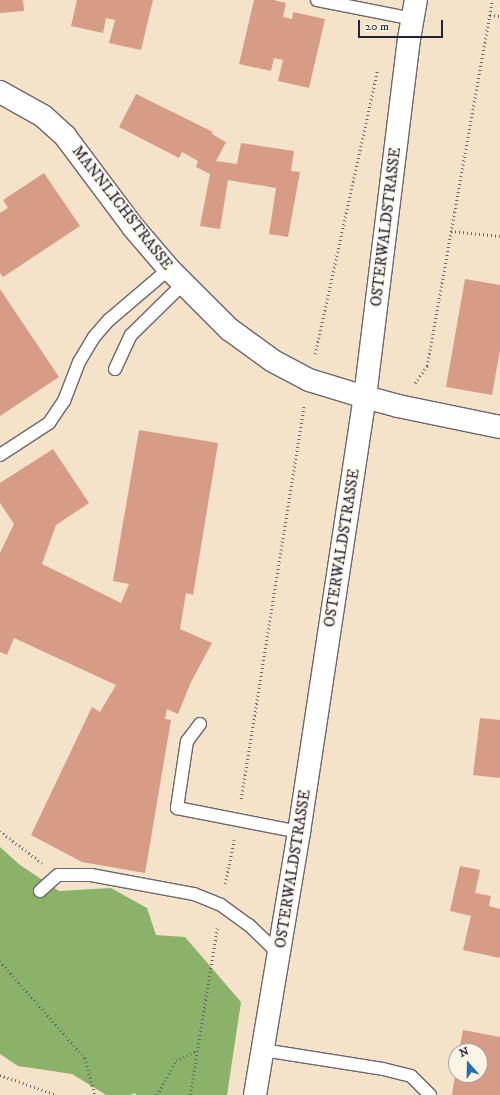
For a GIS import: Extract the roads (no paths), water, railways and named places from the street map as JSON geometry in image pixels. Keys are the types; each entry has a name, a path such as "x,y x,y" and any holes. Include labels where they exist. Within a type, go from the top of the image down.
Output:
{"street":[{"name":"OSTERWALDSTRASSE","path":"255,1095 299,832 365,397 414,9"},
{"name":"MANNLICHSTRASSE","path":"0,92 43,116 65,136 133,228 176,276 230,329 273,361 308,380 365,397 398,406 500,427"}],"lane":[{"path":"316,0 414,9"},
{"path":"115,369 131,335 176,276"},
{"path":"0,455 49,423 64,401 79,362 94,337 109,320 176,276"},
{"path":"200,724 187,741 177,808 299,832"},
{"path":"40,891 58,875 91,875 194,894 222,905 249,925 279,954"},
{"path":"263,1050 383,1069 411,1076 430,1095"}]}
